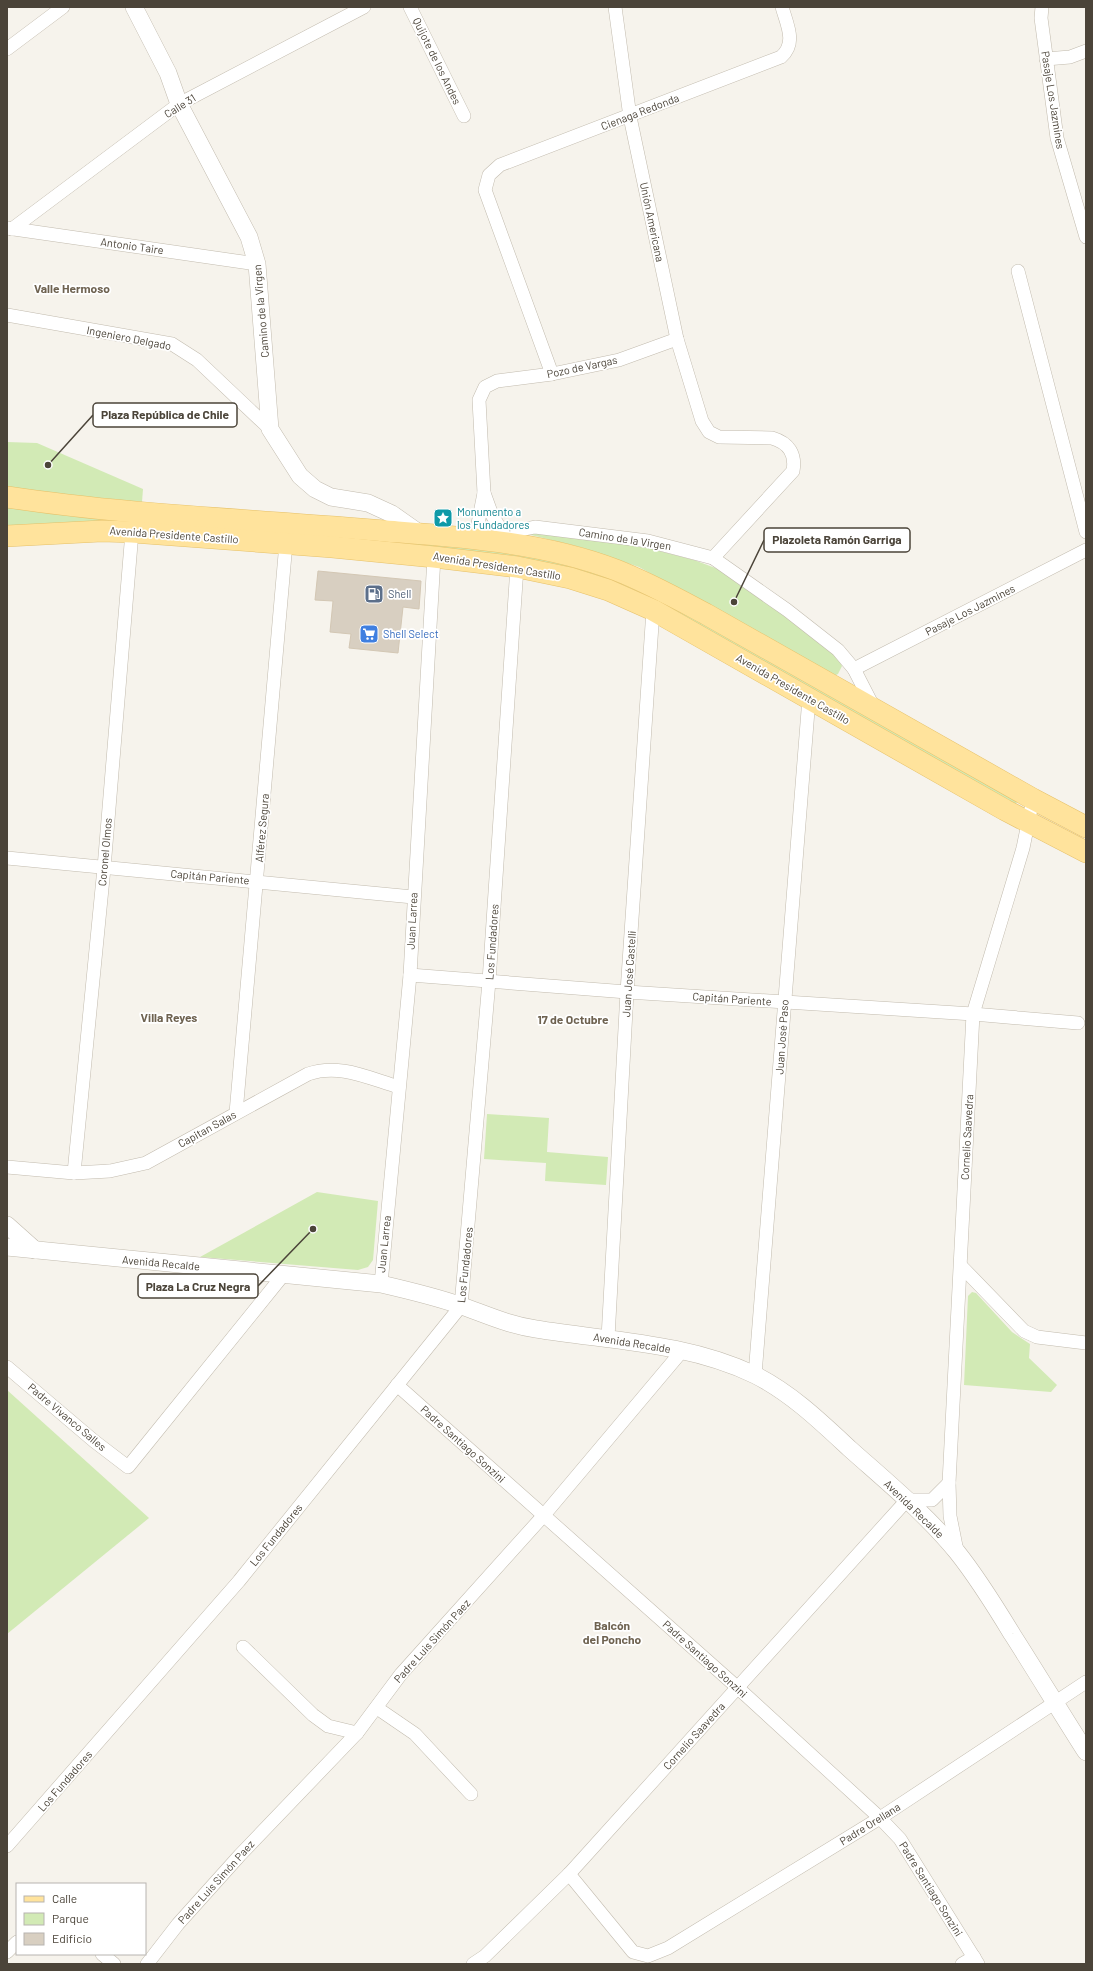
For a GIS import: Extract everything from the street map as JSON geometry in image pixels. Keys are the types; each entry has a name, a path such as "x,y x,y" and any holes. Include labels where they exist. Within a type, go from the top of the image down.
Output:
{"main road":[{"name":"Avenida Presidente Castillo","path":"7,497 72,507 284,522 475,539 509,543 567,555 608,567 659,588 1033,799 1086,826"},
{"name":"Avenida Presidente Castillo","path":"7,536 102,531 286,543 434,557 517,567 570,578 608,590 653,610 1029,823 1086,852"}],"street":[{"path":"7,49 63,7"},
{"name":"Camino de la Virgen","path":"134,7 168,73 179,104 249,237 257,264 270,429 300,476 315,489 331,497 368,503 392,514 419,534"},
{"name":"Calle 31","path":"9,228 179,104 364,7"},
{"name":"Quijote de los Andes","path":"410,7 464,116"},
{"name":"Unión Americana","path":"615,7 630,117 677,339 702,421 708,432 719,437 772,438 779,440 790,450 794,464 793,471 713,558"},
{"name":"Cienaga Redonda","path":"552,374 484,190 489,175 500,165 630,117 775,60 786,53 789,47 790,34 782,7"},
{"name":"Pasaje Los Jazmines","path":"1042,7 1041,18 1057,138 1086,237"},
{"path":"1046,59 1070,57 1086,51"},
{"name":"Antonio Taire","path":"9,228 257,264"},
{"path":"1018,271 1086,532"},
{"name":"Ingeniero Delgado","path":"7,315 172,344 197,360 270,429"},
{"name":"Pozo de Vargas","path":"484,493 479,400 485,387 497,381 552,374 619,360 677,339"},
{"path":"475,539 484,493"},
{"path":"484,493 492,515 509,543"},
{"name":"Camino de la Virgen","path":"509,543 520,530 534,527 648,541 713,558 787,610 838,650 854,669 875,710"},
{"name":"Coronel Olmos","path":"74,1173 104,868 132,532"},
{"name":"Alférez Segura","path":"236,1113 286,543"},
{"name":"Pasaje Los Jazmines","path":"854,669 1086,550"},
{"name":"Juan Larrea","path":"380,1284 410,975 413,897 434,557"},
{"name":"Los Fundadores","path":"7,1846 239,1581 462,1306 489,982 517,567"},
{"name":"Juan José Castelli","path":"608,1338 627,992 653,610"},
{"name":"Juan José Paso","path":"755,1375 809,698"},
{"name":"Cornelio Saavedra","path":"958,1553 950,1516 950,1484 974,1014 1023,848 1033,799"},
{"name":"Capitán Pariente","path":"7,858 413,897"},
{"name":"Capitán Pariente","path":"410,975 784,1003 974,1014 1078,1024"},
{"name":"Capitan Salas","path":"7,1167 74,1173 110,1171 146,1163 308,1074 321,1069 337,1069 400,1087"},
{"path":"7,1225 35,1250"},
{"name":"Avenida Recalde","path":"7,1247 380,1284 420,1293 462,1306 499,1321 535,1329 608,1338 682,1351 725,1363 755,1375 782,1390 815,1416 930,1522 958,1553 999,1612 1086,1752"},
{"path":"960,1266 1024,1331 1037,1337 1086,1343"},
{"name":"Padre Vivanco Salles","path":"7,1367 94,1441 128,1467 284,1274"},
{"name":"Padre Luis Simón Paez","path":"147,1964 178,1924 240,1855 357,1734 401,1674 544,1515 682,1351"},
{"name":"Padre Santiago Sonzini","path":"397,1385 738,1688 880,1818 900,1839 976,1960"},
{"path":"907,1500 932,1500 950,1484"},
{"name":"Cornelio Saavedra","path":"473,1964 484,1956 569,1874 907,1500"},
{"path":"243,1647 313,1715 328,1726 357,1734"},
{"name":"Padre Orellana","path":"569,1874 633,1952 648,1956 668,1948 880,1818 1086,1682"},
{"path":"377,1708 415,1734 471,1794"},
{"path":"7,1952 16,1943"},
{"path":"103,1955 114,1964"},
{"path":"962,1964 976,1960"}],"green space":[{"path":"7,442 37,443 143,489 142,502 75,497 7,488"},
{"path":"7,507 498,549 595,572 673,606 1017,801 1016,804 594,575 549,563 458,550 311,538 7,526"},
{"path":"528,532 583,537 648,548 694,560 718,569 783,614 837,657 842,666 838,674 834,676 639,567 580,547 531,535"},
{"path":"487,1114 549,1118 547,1152 608,1157 606,1185 545,1181 546,1163 484,1159"},
{"path":"317,1192 378,1201 373,1260 368,1267 358,1270 200,1257"},
{"path":"972,1292 976,1293 1012,1332 1030,1344 1029,1358 1057,1385 1051,1392 964,1385 968,1296"},
{"path":"7,1390 149,1518 7,1634"}],"building":[{"path":"318,571 421,581 419,609 403,607 398,653 349,648 351,634 330,632 333,601 315,600"}],"place":[{"name":"Plaza República de Chile","path":"48,465"},
{"name":"Monumento a los Fundadores","path":"443,518"},
{"name":"Shell","path":"374,594"},
{"name":"Plazoleta Ramón Garriga","path":"734,602"},
{"name":"Shell Select","path":"369,634"},
{"name":"Plaza La Cruz Negra","path":"313,1229"}],"district":[{"name":"Valle Hermoso","path":"72,289"},
{"name":"Villa Reyes","path":"169,1018"},
{"name":"17 de Octubre","path":"573,1020"},
{"name":"Balcón del Poncho","path":"612,1633"}]}
